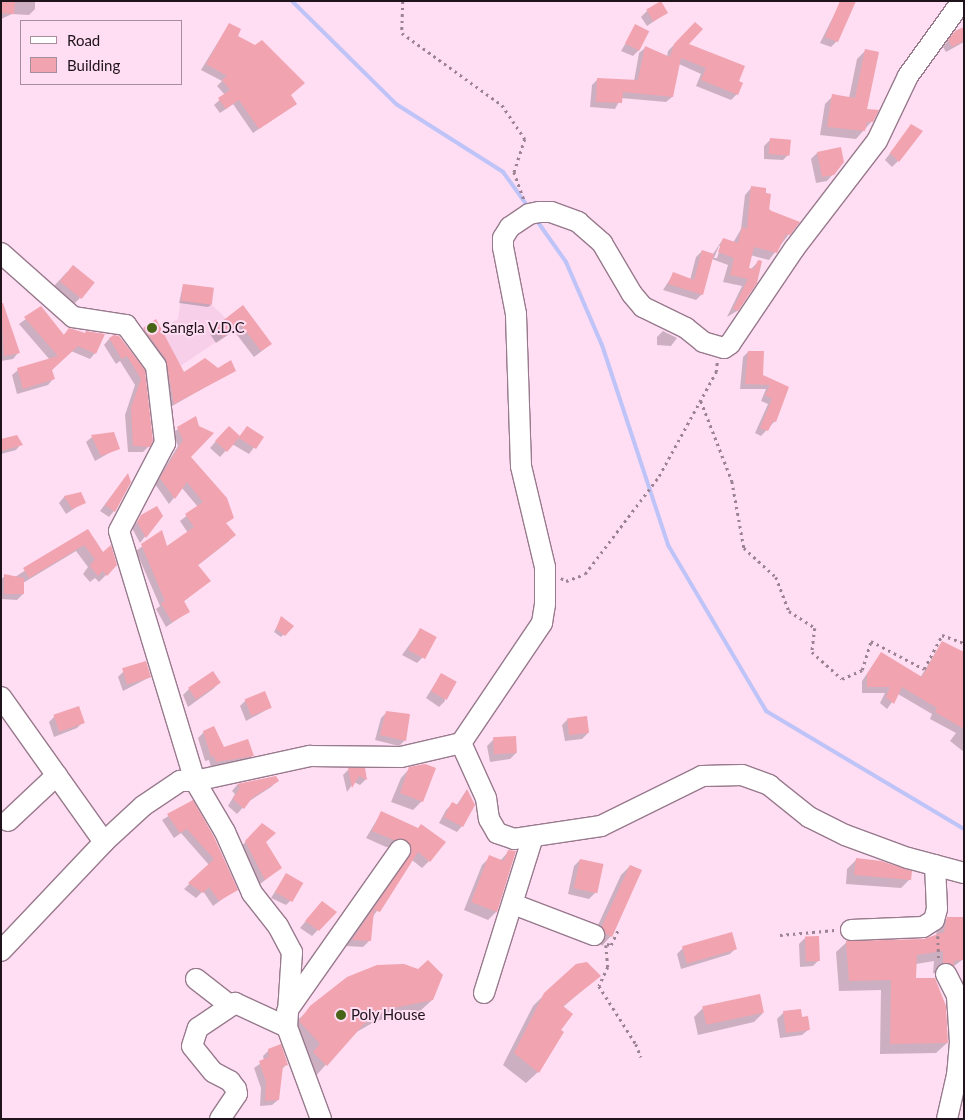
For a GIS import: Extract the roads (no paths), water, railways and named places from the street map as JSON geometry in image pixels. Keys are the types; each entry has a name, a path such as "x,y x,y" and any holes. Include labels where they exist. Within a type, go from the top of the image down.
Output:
{"street":[{"path":"1,950 104,842 143,806 180,781 195,781 310,756 401,757 461,743 542,623 547,581 522,466 516,314 503,247 503,238 510,227 529,214 551,212 578,222 593,232 614,261 632,294 643,307 718,348 730,344 794,248 877,141 908,76 962,1"},
{"path":"1,253 73,317 126,325 156,366 166,443 119,531 195,781 226,832 252,893 278,926 292,952 286,1020 321,1119"},
{"path":"1,697 104,842"},
{"path":"461,743 486,798 489,819 497,833 514,839 601,826 702,776 742,775 769,785 809,817 845,836 964,872"},
{"path":"8,821 57,775"},
{"path":"484,993 533,837"},
{"path":"286,1020 400,850"},
{"path":"851,930 922,927 934,920 937,909 936,865"},
{"path":"513,904 600,939"},
{"path":"946,974 957,996 960,1042 958,1075 947,1119"},
{"path":"196,979 228,1004"},
{"path":"220,1119 237,1094 236,1089 230,1081 209,1067 192,1046 193,1037 198,1028 228,1004 239,1003 286,1020"}],"waterway":[{"path":"292,1 396,104 503,172 529,208"},
{"path":"535,218 566,262 602,345 668,545 766,711 964,829"}],"place":[{"name":"Sangla V.D.C","path":"152,328"},
{"name":"Poly House","path":"341,1015"}]}
